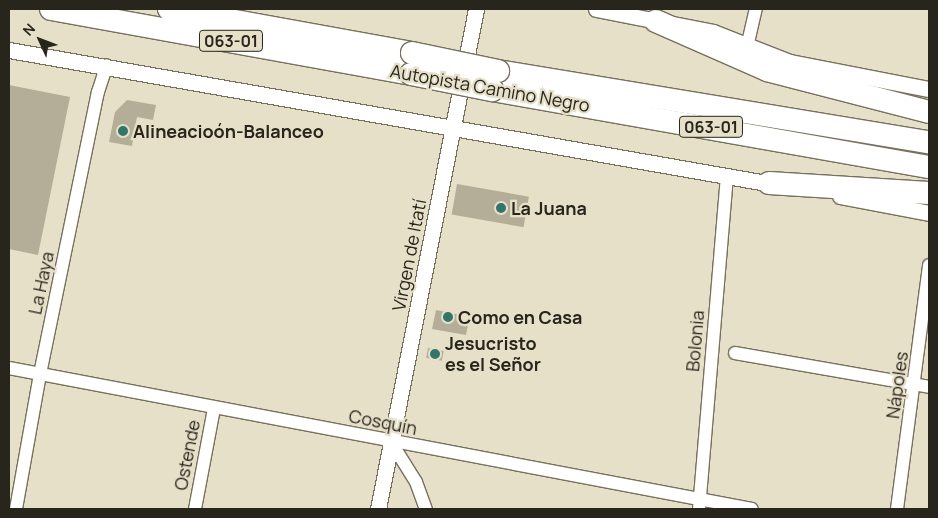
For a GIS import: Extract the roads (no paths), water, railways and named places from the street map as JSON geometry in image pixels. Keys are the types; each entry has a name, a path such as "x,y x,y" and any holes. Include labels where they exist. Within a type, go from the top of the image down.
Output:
{"highway":[{"name":"Autopista Camino Negro","path":"51,9 412,64"},
{"name":"Autopista Camino Negro","path":"169,9 412,64 929,167"},
{"path":"656,21 767,70 929,112"},
{"name":"Autopista Camino Negro","path":"495,80 929,142"},
{"path":"770,183 929,193"}],"street":[{"name":"Virgen de Itatí","path":"378,509 476,9"},
{"path":"596,9 713,32 790,62 929,89"},
{"path":"748,47 756,9"},
{"path":"9,50 107,65 454,126 929,213"},
{"name":"La Haya","path":"16,509 40,374 98,92 107,65"},
{"name":"Bolonia","path":"697,506 728,175"},
{"name":"Nápoles","path":"897,509 915,384 929,265"},
{"path":"735,353 929,387"},
{"name":"Cosquín","path":"9,368 391,442 697,506 752,509"},
{"name":"Ostende","path":"195,509 214,408"},
{"path":"391,442 416,482 426,509"}],"place":[{"name":"Alineacioón-Balanceo","path":"123,131"},
{"name":"La Juana","path":"501,208"},
{"name":"Como en Casa","path":"448,317"},
{"name":"Jesucristo es el Señor","path":"435,354"}]}
